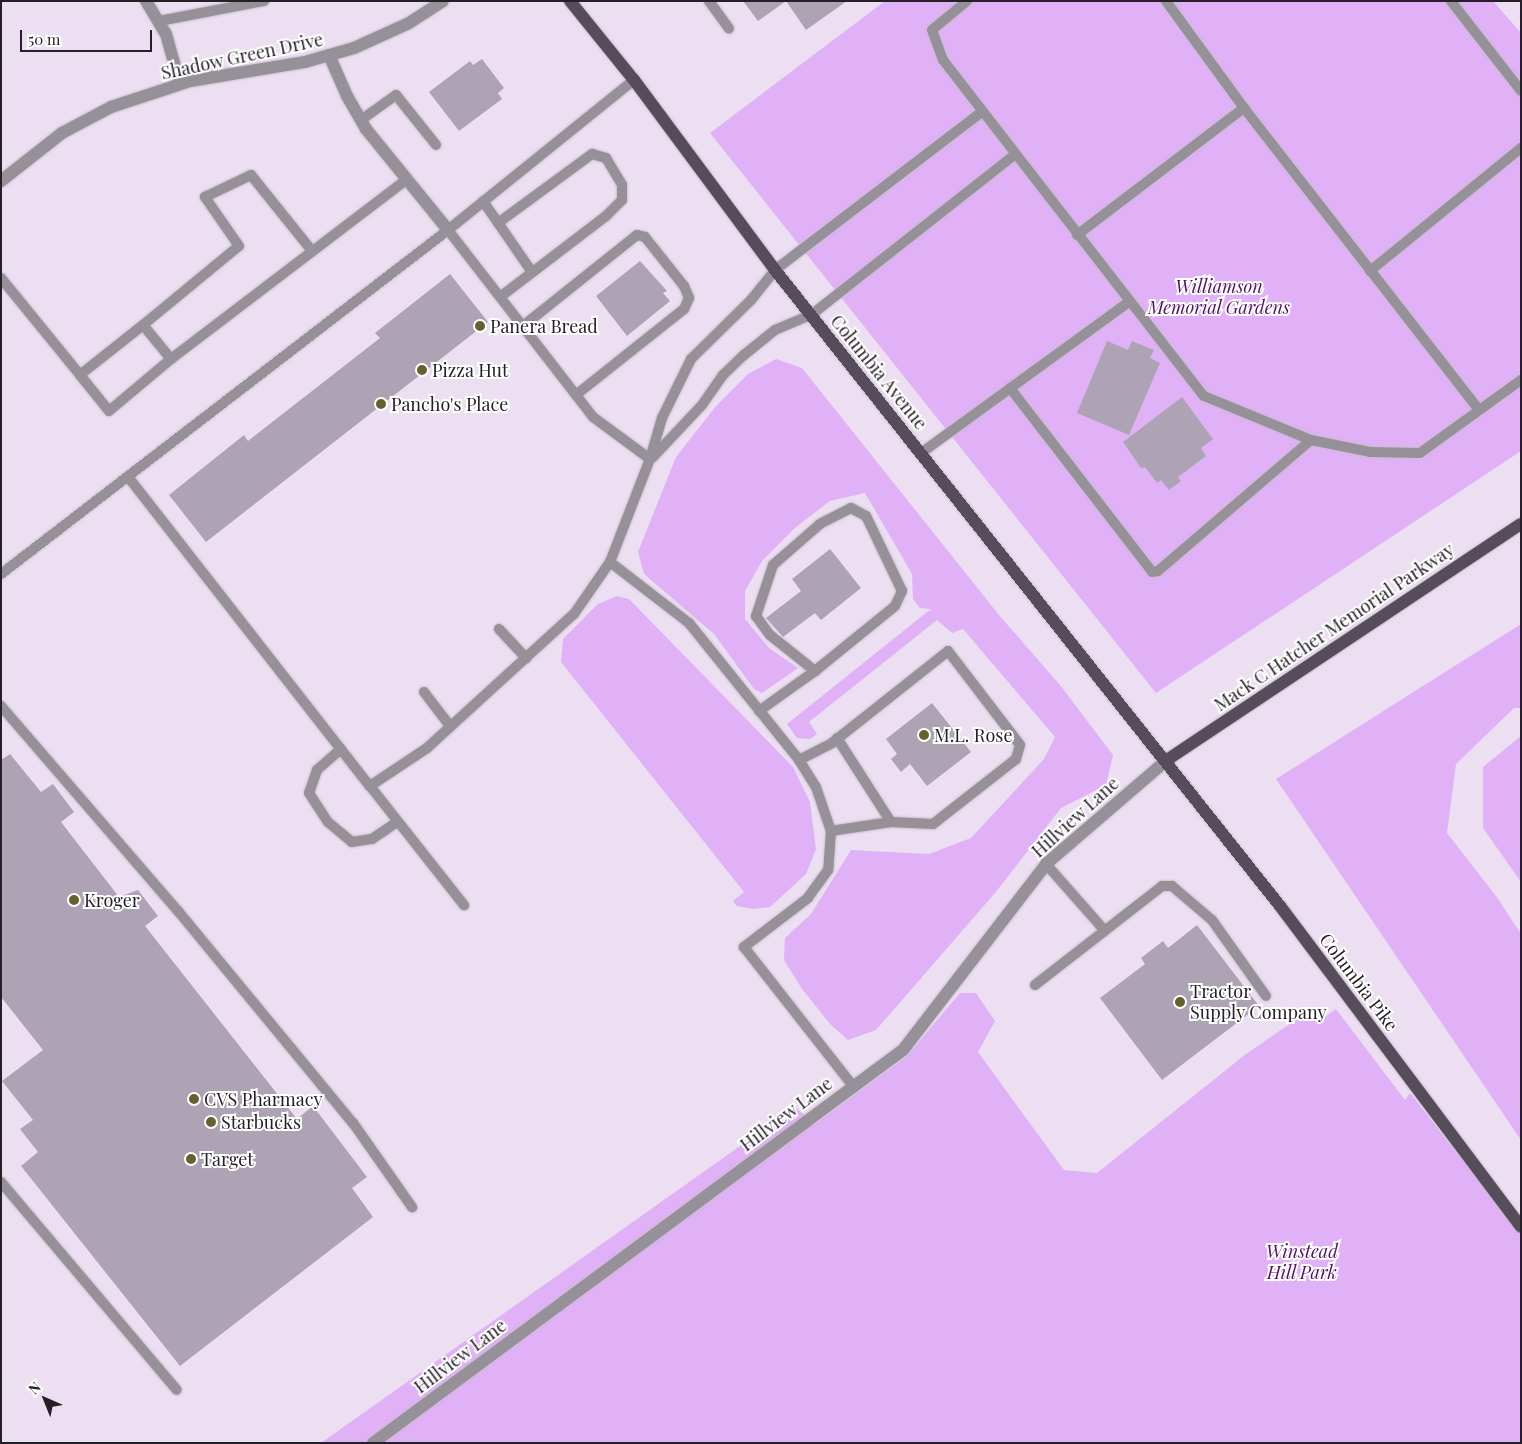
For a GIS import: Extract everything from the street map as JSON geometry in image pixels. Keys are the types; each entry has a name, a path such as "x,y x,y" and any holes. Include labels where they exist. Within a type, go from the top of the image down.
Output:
{"main road":[{"name":"Columbia Avenue","path":"570,1 634,80 775,270 921,453 1045,613 1167,760"},
{"name":"Mack C Hatcher Memorial Parkway","path":"1167,760 1521,524"},
{"name":"Columbia Pike","path":"1167,760 1521,1227"}],"street":[{"name":"Shadow Green Drive","path":"1,181 62,133 111,107 180,84 329,55 354,48 409,23 443,1"},
{"path":"149,2 160,21 180,84"},
{"path":"329,55 361,120 448,230"},
{"name":"Hillview Lane","path":"373,1443 905,1047 1046,864 1167,760"}],"lane":[{"path":"160,21 264,1"},
{"path":"709,1 729,30"},
{"path":"967,1 932,30 943,60 1014,155 1204,396 1311,440 1370,452 1420,453 1478,409 1521,380"},
{"path":"1451,1 1521,91"},
{"path":"1168,2 1244,108 1478,409"},
{"path":"1,574 130,478 448,230 634,80"},
{"path":"361,120 396,95 436,146"},
{"path":"1077,235 1244,108"},
{"path":"370,786 427,748 574,614 610,562 650,460 662,418 691,359 751,300 775,270 982,112"},
{"path":"1370,270 1521,148"},
{"path":"498,223 579,160 592,154 606,158 622,185 622,200 500,297"},
{"path":"650,460 702,405 723,375 744,355 775,330 811,314 1014,155"},
{"path":"80,375 239,246 205,197 251,175 312,251"},
{"path":"1,278 109,411 171,359 406,179"},
{"path":"483,201 532,272"},
{"path":"448,230 593,417 650,460"},
{"path":"523,326 637,235 645,237 684,286 689,298 684,309 576,395"},
{"path":"921,453 1130,302"},
{"path":"142,325 171,359"},
{"path":"1010,388 1152,572 1158,571 1311,440"},
{"path":"130,478 464,905"},
{"path":"759,711 815,671 895,606 902,591 866,516 851,508 820,524 773,565 756,616 770,635 815,671"},
{"path":"610,562 689,623 798,760 816,787 831,831 828,870 808,898 744,947 853,1086"},
{"path":"499,629 526,658"},
{"path":"798,760 837,738 948,651 1020,745 1016,759 933,824 891,822 831,831"},
{"path":"424,692 450,726"},
{"path":"1,706 178,911 353,1123 412,1207"},
{"path":"837,738 891,822"},
{"path":"341,749 317,770 309,793 328,822 352,842 372,839 398,822"},
{"path":"1046,864 1105,931"},
{"path":"1035,985 1162,886 1172,886 1212,920 1266,996"},
{"path":"1,1182 177,1390"}],"green space":[{"name":"Williamson Memorial Gardens","path":"885,1 1493,1 1521,33 1521,451 1156,693 710,133"},
{"path":"776,359 802,368 999,615 1060,685 1113,755 1106,785 1061,808 995,893 876,1030 848,1040 831,1025 802,989 784,960 785,938 811,914 851,850 929,854 971,838 1044,759 1055,737 963,629 952,633 937,620 809,722 817,734 810,739 797,738 787,724 931,609 920,608 913,599 912,574 865,493 830,501 796,527 762,561 745,591 745,619 769,648 798,668 762,693 754,689 714,634 644,574 638,552 676,457 716,406 748,374"},
{"path":"617,596 629,599 793,767 810,802 816,849 806,874 770,907 753,909 737,906 733,901 744,892 561,662 563,639 598,604"},
{"path":"1521,624 1521,708 1514,708 1456,764 1447,833 1496,896 1521,934 1521,1140 1276,779"},
{"path":"1521,736 1521,882 1483,828 1483,767"},
{"name":"Winstead Hill Park","path":"960,993 976,993 995,1021 978,1052 1064,1170 1097,1173 1246,1054 1316,1006 1325,1017 1336,1009 1405,1100 1410,1093 1521,1235 1521,1443 321,1443 795,1107 815,1124 907,1056"}],"building":[{"path":"743,1 786,1 758,21"},
{"path":"786,1 847,1 806,30"},
{"path":"482,59 504,88 498,93 502,99 459,131 429,92 470,61 473,65"},
{"path":"640,261 667,291 663,293 670,301 627,336 596,296"},
{"path":"450,274 488,322 206,542 169,495 244,435 248,441 380,338 375,333"},
{"path":"1107,341 1128,350 1132,341 1154,350 1150,358 1160,363 1129,435 1077,413"},
{"path":"1182,397 1213,439 1201,448 1206,456 1178,477 1181,481 1169,490 1161,480 1157,483 1145,467 1141,468 1123,442"},
{"path":"830,549 861,588 821,620 815,613 783,637 766,618 801,591 792,579"},
{"path":"932,703 971,752 927,786 910,764 901,772 891,759 897,754 886,739"},
{"name":"Target","path":"10,754 41,792 53,784 74,812 61,822 119,897 138,890 158,916 145,926 297,1119 313,1106 367,1177 352,1188 373,1217 180,1366 21,1166 38,1152 20,1129 33,1120 2,1081 43,1050 1,997 1,760"},
{"name":"Tractor Supply Company","path":"1197,925 1259,1006 1162,1080 1100,998 1145,964 1141,958 1163,941 1168,948"}],"place":[{"name":"Panera Bread","path":"480,326"},
{"name":"Pizza Hut","path":"422,370"},
{"name":"Pancho's Place","path":"381,404"},
{"name":"M.L. Rose","path":"924,735"},
{"name":"Kroger","path":"74,900"},
{"name":"Tractor Supply Company","path":"1180,1002"},
{"name":"CVS Pharmacy","path":"194,1099"},
{"name":"Starbucks","path":"211,1122"},
{"name":"Target","path":"191,1159"}]}
